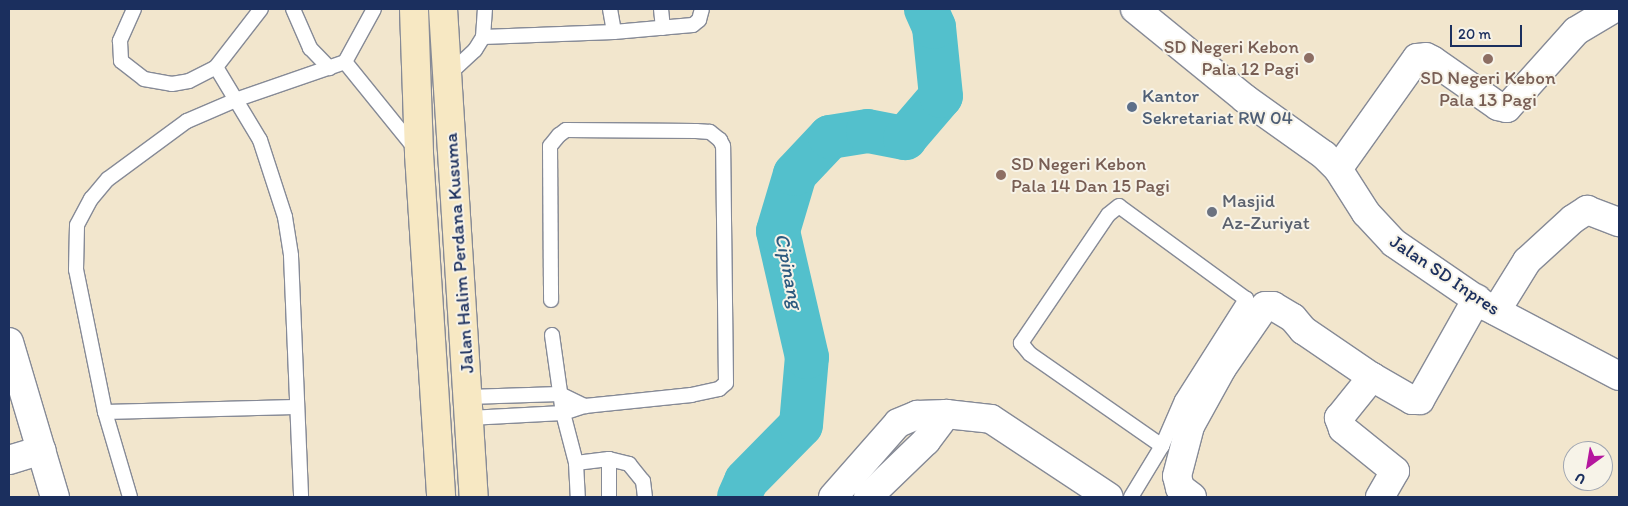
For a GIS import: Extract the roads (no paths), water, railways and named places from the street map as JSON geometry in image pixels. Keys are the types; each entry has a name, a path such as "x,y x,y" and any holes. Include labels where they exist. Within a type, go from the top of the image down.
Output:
{"street":[{"name":"Jalan Halim Perdana Kusuma","path":"414,9 419,154 441,497"},
{"name":"Jalan Halim Perdana Kusuma","path":"443,9 474,497"},
{"name":"Jalan SD Inpres","path":"1136,9 1244,98 1306,140 1338,169 1366,213 1394,243 1486,305 1619,376"},
{"path":"1338,169 1417,58 1426,57 1432,60 1498,106 1507,108 1576,31 1613,9"},
{"path":"1192,497 1180,488 1178,476 1190,426 1222,368 1263,308 1273,306 1293,318 1303,330 1372,377 1412,400 1420,400 1486,305 1527,261 1573,219 1587,210 1616,213"},
{"path":"9,342 55,497"},
{"path":"1372,377 1339,422 1343,429 1395,471 1380,497"},
{"path":"833,497 898,423 917,415 946,414 991,419 1109,497"},
{"path":"868,497 926,441 946,414"},
{"path":"9,460 41,450"}],"lane":[{"path":"134,9 125,24 118,52 121,61 133,73 154,83 172,84 189,81 216,67 261,9"},
{"path":"293,9 310,48 329,68"},
{"path":"130,497 105,412 76,270 77,225 91,198 108,179 187,122 238,99 345,62 374,9"},
{"path":"447,76 475,50 484,37 485,9"},
{"path":"610,9 614,32"},
{"path":"661,9 663,28"},
{"path":"484,37 614,32 693,25 699,20 702,9"},
{"path":"345,62 419,154"},
{"path":"216,67 238,99 260,140 285,217 290,256 295,407 301,497"},
{"path":"468,408 563,412 585,406 691,395 719,389 726,383 723,156 720,140 710,132 696,131 566,130 558,135 550,146 551,300"},
{"path":"1131,497 1162,446 1182,400 1246,300 1118,206 1108,215 1021,343 1030,354 1162,446"},
{"path":"552,335 563,412 576,463 578,497"},
{"path":"468,408 560,394 585,406"},
{"path":"105,412 295,407"},
{"path":"576,463 609,459 629,464 637,470 645,497"},
{"path":"609,459 609,497"}],"waterway":[{"name":"Cipinang","path":"739,497 746,481 801,425 807,357 778,231 795,174 830,137 868,131 905,138 941,96 934,27 926,9"}],"place":[{"name":"SD Negeri Kebon Pala 12 Pagi","path":"1309,58"},
{"name":"SD Negeri Kebon Pala 13 Pagi","path":"1488,59"},
{"name":"Kantor Sekretariat RW 04","path":"1132,107"},
{"name":"SD Negeri Kebon Pala 14 Dan 15 Pagi","path":"1001,175"},
{"name":"Masjid Az-Zuriyat","path":"1212,212"}]}
